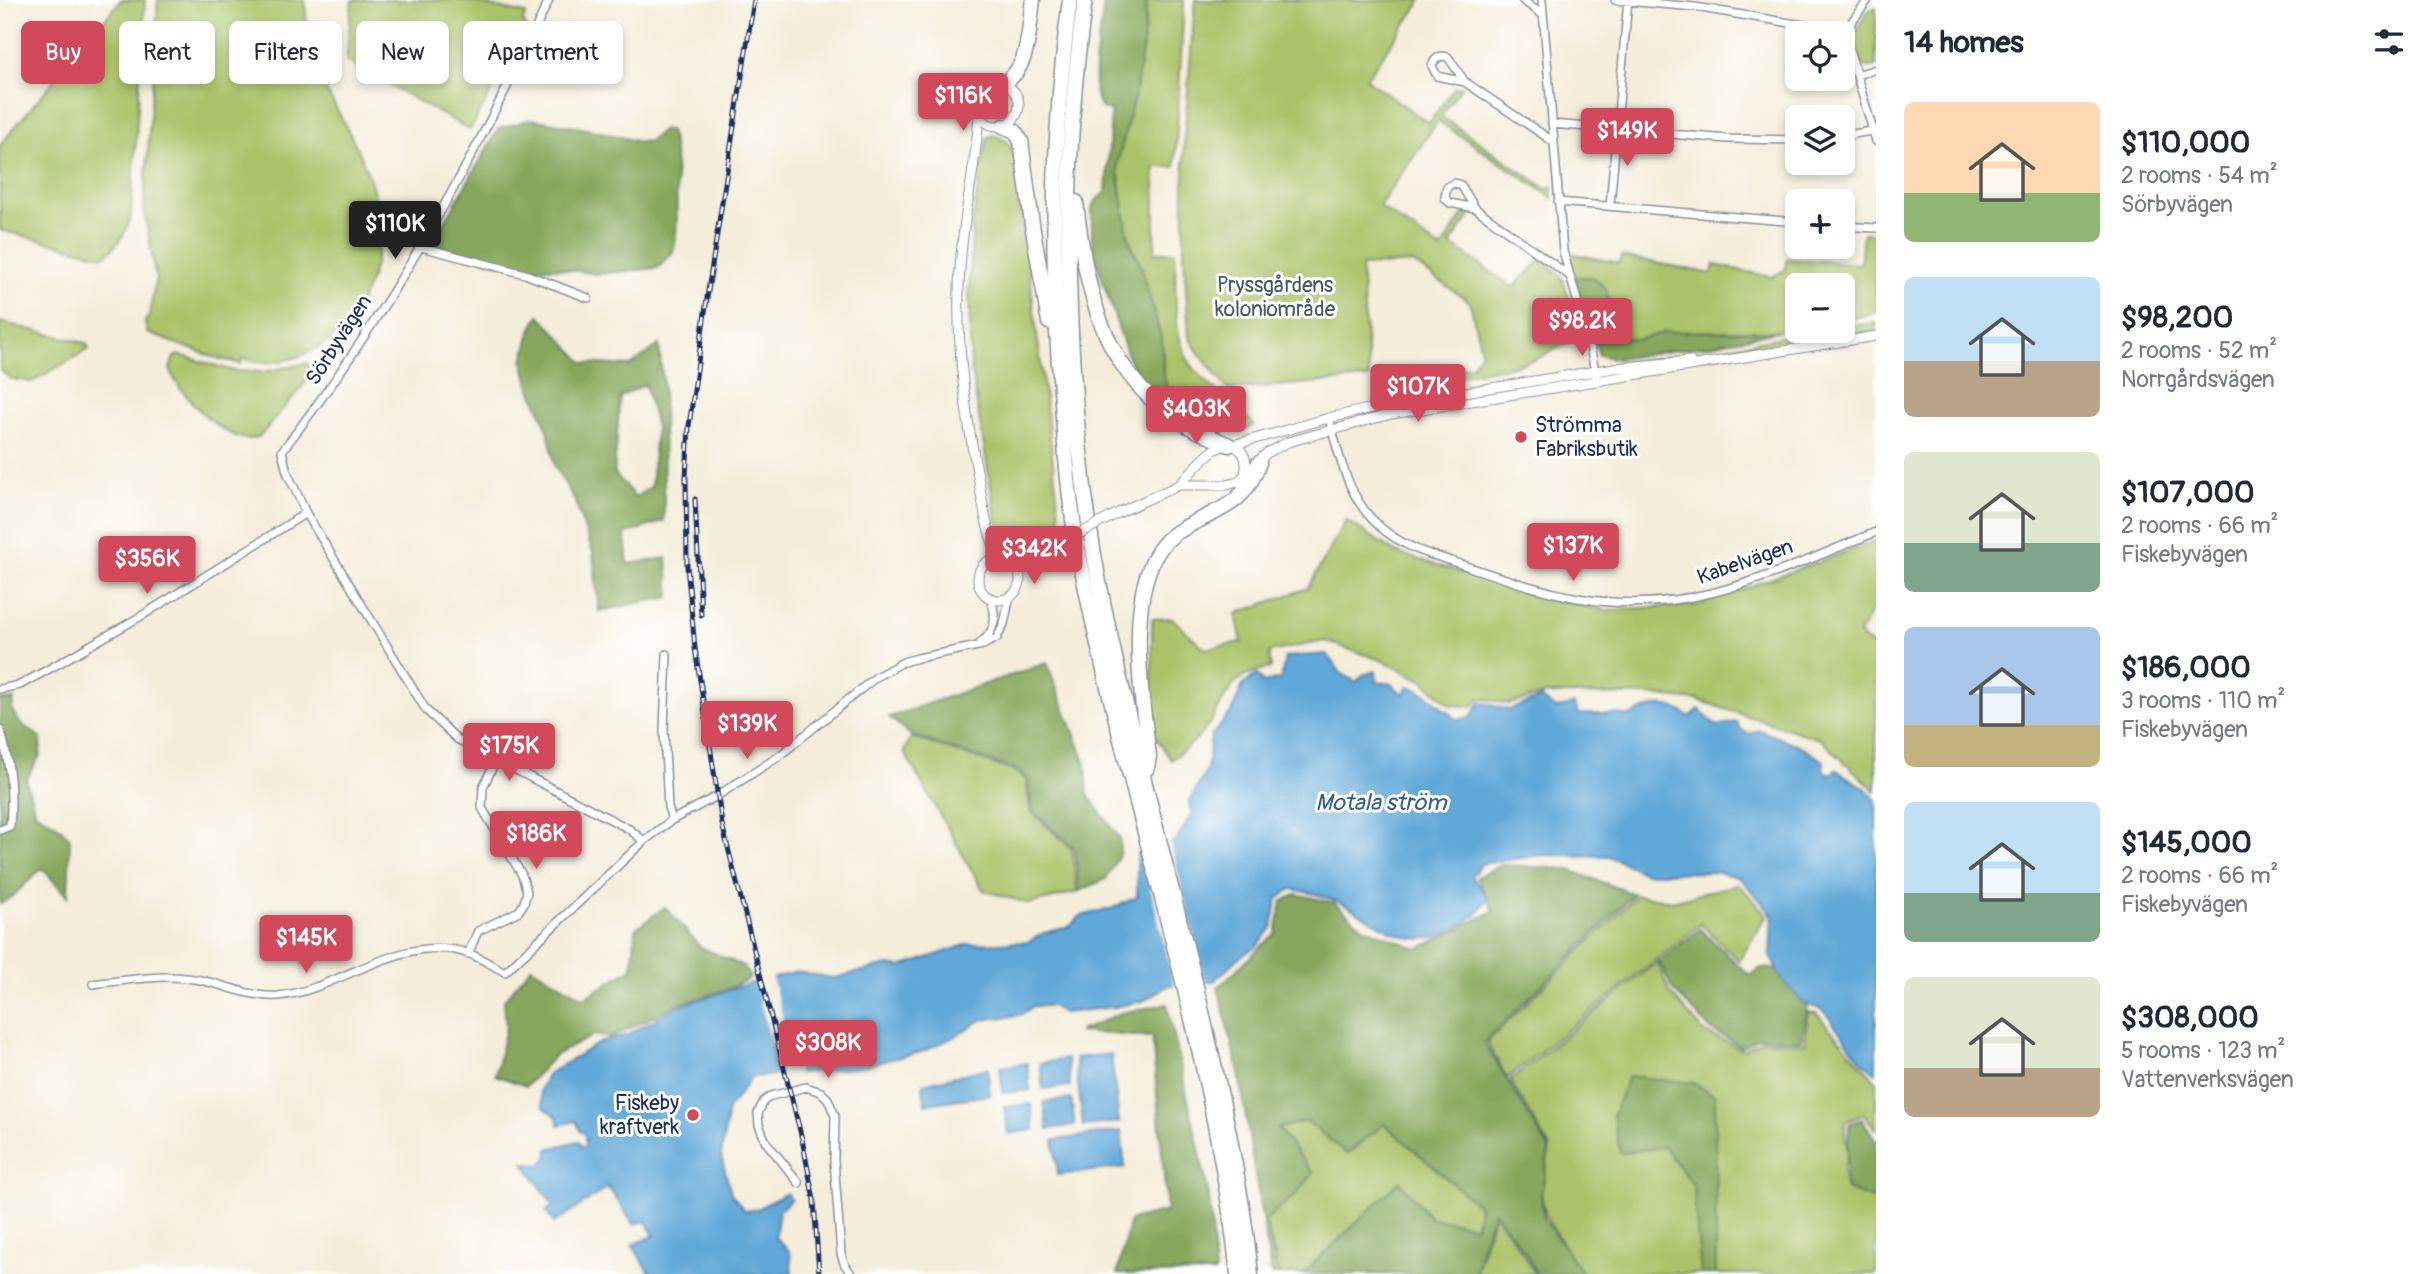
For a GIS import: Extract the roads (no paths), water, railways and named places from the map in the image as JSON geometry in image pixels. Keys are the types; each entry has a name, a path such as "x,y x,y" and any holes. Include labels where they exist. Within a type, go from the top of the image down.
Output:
{"highway":[{"path":"1000,85 1010,80 1022,65 1033,0"},
{"path":"1070,0 1056,150 1054,243 1059,370 1068,481 1076,535 1114,713 1149,821 1194,1007 1230,1128 1251,1274"},
{"path":"1085,0 1077,57 1070,153 1069,305 1083,476 1102,598 1145,781 1149,821"},
{"path":"998,125 1016,131 1021,141 1040,275 1059,370"},
{"path":"1070,153 1084,267 1101,325 1114,353 1140,388 1174,417 1191,428 1231,445"},
{"path":"1145,781 1149,756 1138,648 1146,583 1154,558 1175,534 1234,503 1250,483 1259,463"},
{"path":"1208,515 1243,477"},
{"path":"1194,1007 1231,1214 1238,1274"}],"street":[{"name":"Sörbyvägen","path":"549,0 496,108 421,247 321,399 282,451 302,515 426,710 437,722 457,739 629,829 645,841"},
{"path":"1522,0 1543,15"},
{"path":"1542,0 1563,251 1597,376"},
{"path":"1615,0 1728,12 1785,22"},
{"path":"1610,206 1628,0"},
{"path":"1854,21 1872,1"},
{"path":"1465,82 1437,76 1433,70 1435,60 1441,56 1448,57 1465,82 1554,142"},
{"path":"1855,68 1876,141"},
{"path":"1857,75 1876,69"},
{"path":"975,157 982,136 1017,115 1019,104 1011,89 1000,85 989,87 980,95 975,157 960,257 959,342 967,419 992,542 1000,558"},
{"path":"979,113 984,120 998,125"},
{"path":"1552,124 1728,139 1785,140"},
{"path":"1855,133 1874,130"},
{"path":"1558,202 1785,221"},
{"path":"1475,208 1568,274"},
{"path":"1855,227 1876,228"},
{"path":"421,247 524,274 587,298"},
{"path":"1180,485 1227,485 1243,477 1267,453 1288,442 1391,414 1597,376 1646,364 1720,360 1876,336"},
{"path":"1012,562 1047,551 1180,485 1214,448 1329,418 1424,398 1597,376"},
{"name":"Kabelvägen","path":"1329,418 1351,490 1376,523 1393,537 1429,554 1577,598 1624,604 1649,603 1724,592 1876,531"},
{"path":"1231,445 1245,457 1243,477"},
{"path":"0,689 20,685 143,615 302,515"},
{"path":"992,542 988,561 981,569 979,580 982,590 990,597 1000,599 1010,596 1016,590 1027,567 1047,551"},
{"path":"988,561 1000,558 1012,562 1020,577"},
{"path":"93,984 166,978 193,979 257,995 275,996 318,985 367,965 428,948 468,954 505,972 645,841 672,820 717,796 778,757 888,670 918,658 983,646 997,638 1004,624 1010,596"},
{"path":"970,648 984,640 993,630 995,613 990,597"},
{"path":"667,654 664,730 668,807 672,820"},
{"path":"0,729 12,790 10,826 15,834"},
{"path":"468,954 478,932 519,911 527,891 522,875 482,808 483,787 496,760"},
{"path":"0,830 10,826"},
{"path":"799,1183 766,1142 759,1125 758,1113 764,1101 771,1096 806,1087 821,1092 828,1099 835,1116 834,1160 841,1254 851,1274"}],"water":[{"name":"Motala ström","path":"1327,654 1341,673 1356,682 1363,675 1376,671 1377,682 1391,684 1403,694 1408,686 1416,689 1458,720 1471,717 1480,702 1509,710 1541,698 1555,709 1574,704 1579,714 1629,716 1646,709 1667,706 1690,717 1699,709 1716,726 1737,722 1740,729 1749,734 1759,730 1798,745 1824,761 1823,770 1830,774 1836,770 1865,788 1876,800 1876,1073 1862,1061 1823,1010 1805,1004 1783,981 1770,956 1772,914 1740,878 1718,872 1645,873 1609,856 1542,855 1481,864 1472,876 1488,898 1485,904 1471,918 1440,935 1425,939 1398,934 1337,901 1291,889 1277,900 1272,928 1256,947 1241,956 1214,981 1169,985 1143,1001 1114,1007 1063,1013 1051,1006 1034,1006 1020,1015 981,1020 954,1037 921,1052 853,1068 752,1077 728,1109 721,1156 731,1193 745,1211 757,1209 787,1193 791,1199 779,1211 775,1237 790,1252 792,1274 651,1274 632,1245 654,1236 646,1221 634,1224 608,1187 554,1223 546,1211 553,1205 524,1163 540,1165 547,1158 548,1149 578,1141 582,1147 586,1146 585,1134 580,1131 576,1121 559,1125 557,1117 543,1107 540,1090 548,1074 599,1043 627,1035 677,1007 745,985 797,972 834,978 888,965 901,967 968,944 1028,942 1044,933 1069,927 1081,916 1113,908 1137,897 1137,854 1176,841 1191,815 1190,800 1207,770 1211,736 1232,711 1243,685 1257,674 1263,683 1281,679 1285,657"},
{"path":"1111,1054 1119,1122 1083,1126 1075,1058"},
{"path":"1067,1059 1070,1086 1043,1089 1040,1063"},
{"path":"1027,1063 1030,1090 1003,1093 1000,1067"},
{"path":"988,1068 990,1095 925,1104 923,1084"},
{"path":"1071,1099 1075,1125 1048,1129 1044,1102"},
{"path":"1031,1104 1034,1130 1008,1134 1004,1107"},
{"path":"1121,1131 1125,1167 1058,1175 1054,1140"}],"railway":[{"path":"754,0 689,426 686,477 687,566 695,648 722,824 802,1139 814,1200 819,1274"},
{"path":"695,499 701,615"}],"place":[{"name":"Strömma Fabriksbutik","path":"1521,437"},
{"name":"Fiskeby kraftverk","path":"693,1115"}],"park label":[{"name":"Pryssgårdens koloniområde","path":"1275,297"}]}
